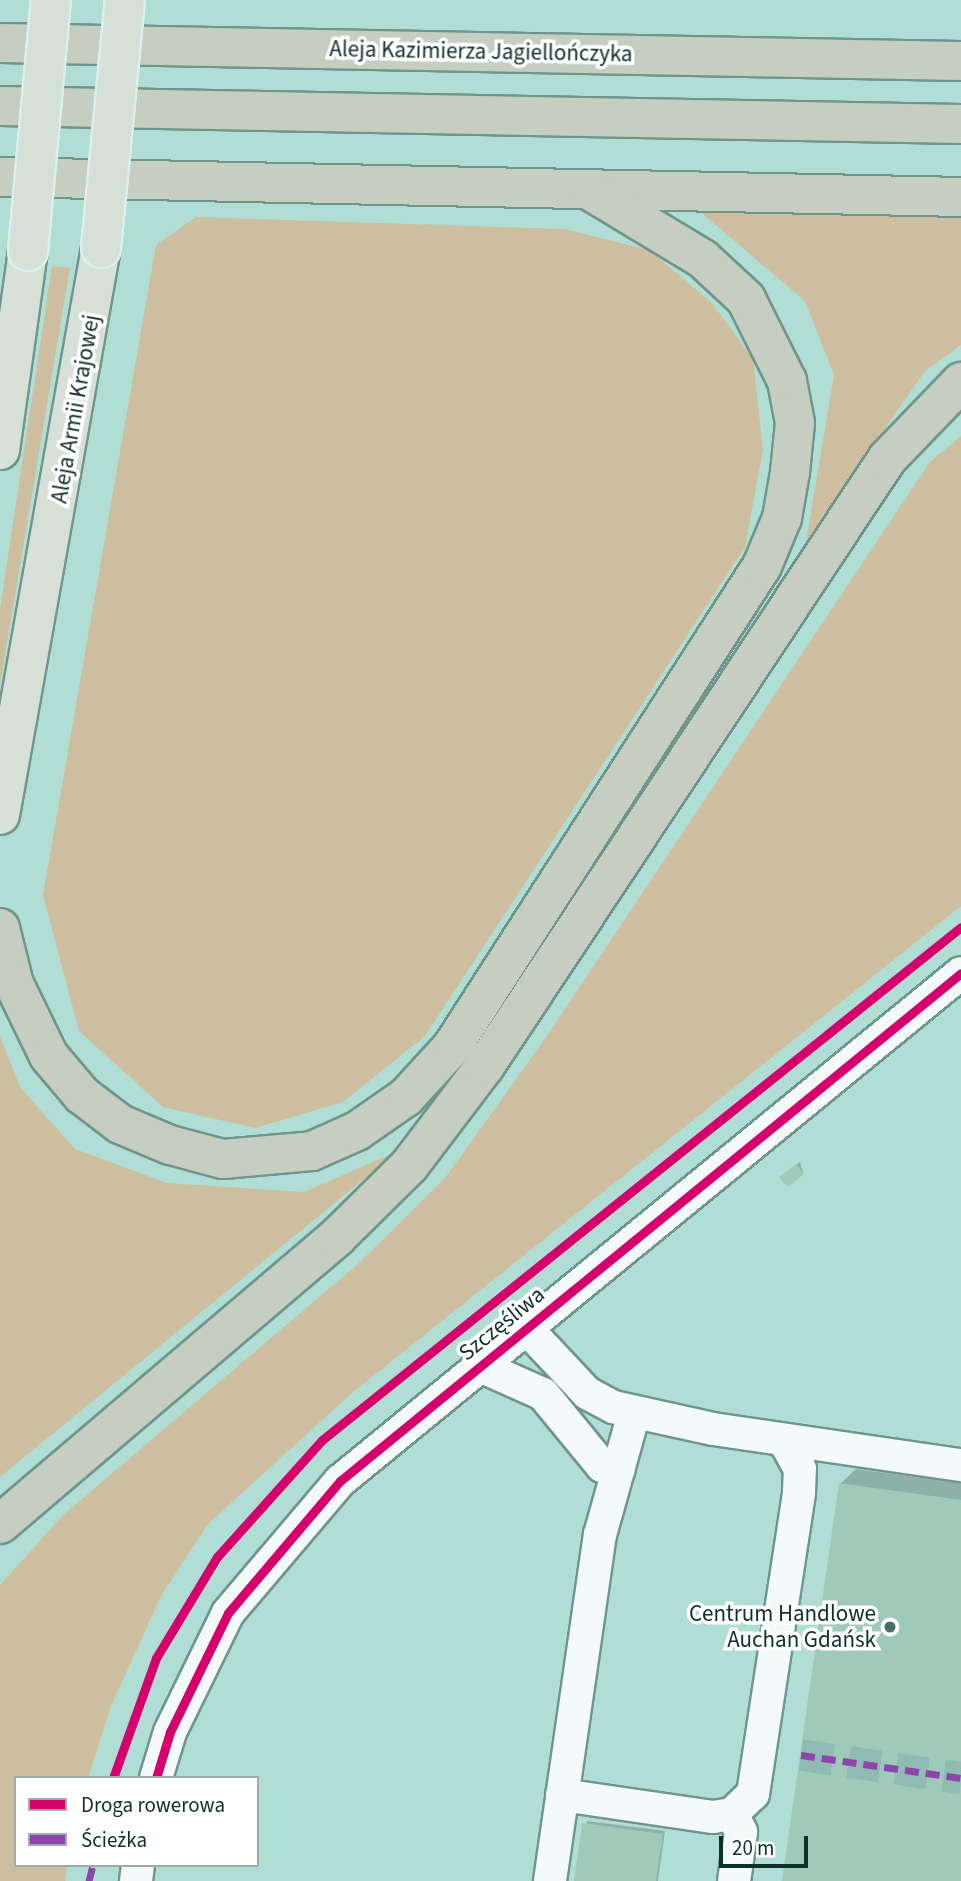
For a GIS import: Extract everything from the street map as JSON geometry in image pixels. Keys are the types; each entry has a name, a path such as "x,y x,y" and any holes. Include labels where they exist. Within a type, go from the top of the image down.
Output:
{"highway":[{"name":"Aleja Kazimierza Jagiellończyka","path":"0,43 961,61"},
{"path":"0,106 961,124"},
{"path":"0,177 592,192 961,197"},
{"path":"0,928 14,984 49,1056 82,1095 120,1124 170,1145 223,1159 312,1151 357,1131 406,1097 452,1047 762,566 782,519 790,472 794,423 787,382 746,299 703,258 592,192"},
{"path":"0,1524 337,1237 409,1166 485,1066 887,459 961,382"}],"main road":[{"path":"0,450 28,251 51,0"},
{"name":"Aleja Armii Krajowej","path":"0,815 101,247 125,0"}],"street":[{"name":"Szczęśliwa","path":"157,1776 205,1654 254,1576 340,1481 961,973"},
{"path":"527,1329 587,1393 634,1413 785,1440 961,1465"},
{"path":"480,1367 543,1394 602,1466 619,1470"},
{"path":"550,1881 600,1535 634,1413"},
{"path":"562,1795 713,1817 732,1814 753,1794 790,1563 800,1469 785,1440"},
{"path":"732,1814 741,1832 734,1881"}],"shaded area":[{"path":"698,210 961,216 961,345 925,371 806,542 834,375 805,301"},
{"path":"196,217 565,229 649,250 712,303 753,359 763,450 745,547 425,1036 343,1102 255,1128 163,1107 79,1031 43,895 156,245"},
{"path":"52,266 70,268 0,685 0,609"},
{"path":"961,436 961,906 352,1393 208,1524 161,1596 111,1706 89,1776 14,1776 14,1867 67,1867 65,1881 0,1881 0,1585 63,1515 359,1263 445,1178 549,1033 930,462"},
{"path":"0,1036 20,1087 75,1149 167,1183 304,1192 398,1151 0,1477"}],"building":[{"path":"796,1164 804,1174 788,1187 779,1177"},
{"name":"Centrum Handlowe Auchan Gdańsk","path":"839,1483 961,1500 961,1881 782,1881"},
{"path":"582,1823 663,1834 656,1881 574,1881"}],"tunnel":[{"path":"801,1755 961,1778"}],"marked path":[{"path":"801,1755 961,1778"},
{"path":"89,1881 92,1867"}],"cycle path":[{"path":"114,1776 156,1658 217,1557 322,1440 961,927"},
{"path":"157,1776 170,1732 228,1613 340,1481 961,973"}],"place":[{"name":"Centrum Handlowe Auchan Gdańsk","path":"890,1627"}]}
